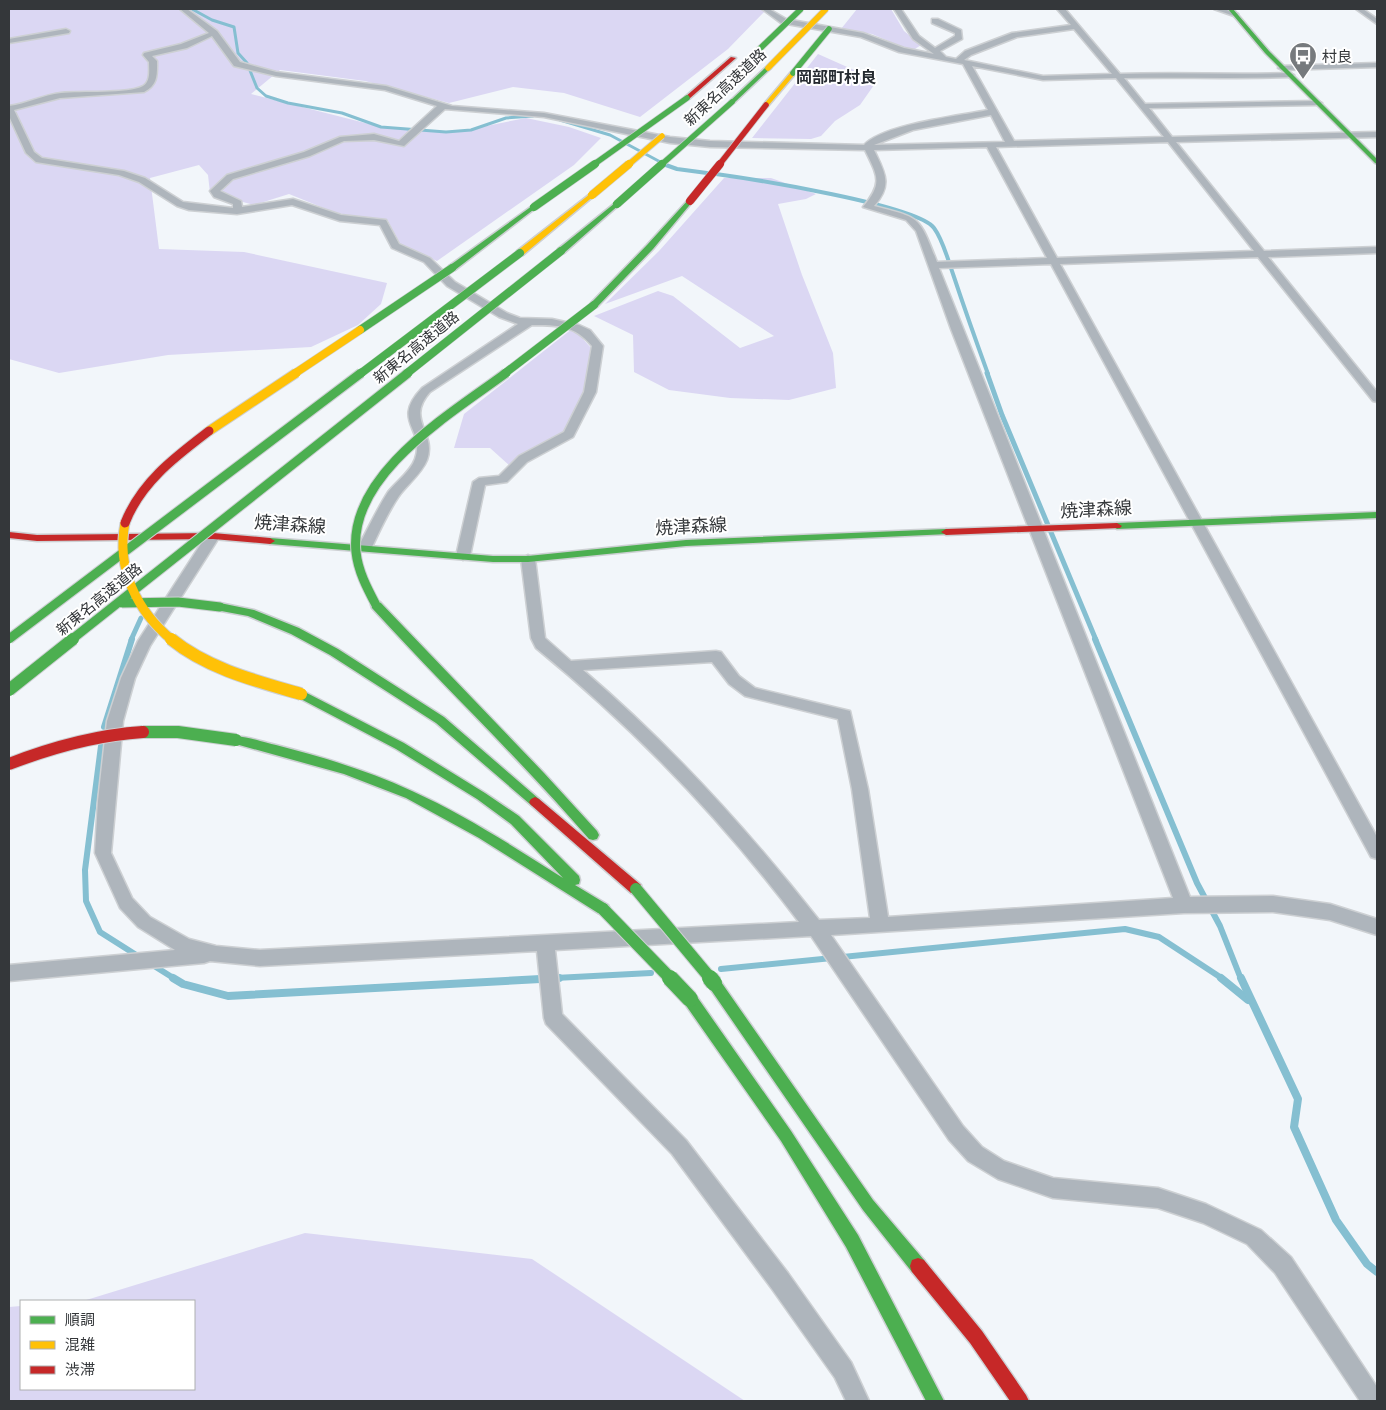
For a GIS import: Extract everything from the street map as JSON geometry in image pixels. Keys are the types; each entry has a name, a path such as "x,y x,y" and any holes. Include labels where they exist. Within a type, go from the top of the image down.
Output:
{"main road":[{"path":"789,9 687,98 452,268 250,403 187,449 145,488 136,499 126,521 122,550 126,575 137,602 156,626 183,648 214,667 301,694 354,721 434,766 515,820 690,999 786,1136 852,1241 935,1401"},
{"name":"新東名高速道路","path":"732,75 800,9"},
{"name":"新東名高速道路","path":"9,690 617,204 732,102 826,9"},
{"path":"1232,11 1286,72 1377,162"},
{"path":"840,16 650,247 594,305 431,429 390,468 374,490 359,520 355,555 360,578 376,606 413,649 560,795 714,982 868,1205 976,1337 1020,1401"},
{"name":"新東名高速道路","path":"9,639 520,253 668,131"},
{"name":"焼津森線","path":"9,535 36,538 213,536 463,556 528,559 686,543 1377,515"},
{"path":"93,605 151,602 220,607 250,613 295,630 334,652 440,720 636,889"},
{"path":"9,626 45,614 74,608"},
{"path":"9,764 61,744 125,732 179,731 236,740 315,760 409,795 446,813 603,909"}],"street":[{"path":"183,9 214,33 231,52 237,64 258,71 386,88 443,106 544,114 670,140 702,143 868,148 1377,134"},
{"path":"765,9 784,21 864,35 902,50 1043,78 1192,74 1245,77 1377,65"},
{"path":"898,9 911,31 946,59"},
{"path":"1061,9 1143,106 1377,400"},
{"path":"1218,9 1232,11"},
{"path":"1359,9 1377,22"},
{"path":"935,21 953,28 958,32 959,37 936,50"},
{"path":"962,62 968,53 1002,42 1015,34 1076,26"},
{"path":"9,41 66,31"},
{"path":"214,33 184,46 147,55 153,61 153,81 149,87 142,90 45,96 9,108 30,153 40,160 121,173 142,180 180,204 189,207 237,211 293,202 340,218 383,222 395,246 426,260 451,284 503,315 519,321 575,327 586,332 598,346 590,392 568,434 523,460 503,479 479,482 463,556"},
{"path":"962,62 1011,144"},
{"path":"1143,106 1318,103"},
{"path":"237,211 238,203 216,195 215,191 230,177 307,154 343,139 374,137 401,144 443,106"},
{"path":"868,148 868,145 879,137 993,112"},
{"path":"990,144 1377,852"},
{"path":"868,148 883,182 883,189 878,198 868,207 897,213 915,223 920,230 931,265 1184,905"},
{"path":"931,265 1377,250"},
{"path":"365,548 393,495 421,460 423,443 413,415 416,401 426,390 530,321"},
{"path":"213,536 143,645 128,678 115,721 106,801 104,853 114,882 126,903 144,922 185,946 216,954 260,958 880,925 1184,905 1273,904 1330,912 1377,927"},
{"path":"528,559 538,638 541,644 640,728 695,785 757,855 815,928 956,1133 975,1154 998,1169 1053,1188 1158,1198 1206,1214 1254,1237 1283,1265 1373,1401"},
{"path":"569,666 716,656 734,680 750,692 846,715 860,789 880,925"},
{"path":"545,943 553,1018 679,1147 780,1281 837,1362 858,1401"},
{"path":"9,973 216,954"}],"shaded area":[{"path":"9,9 767,9 728,49 640,117 564,93 513,87 449,103 365,81 280,70 251,94 377,126 456,132 526,118 569,127 601,138 574,165 437,261 401,245 388,221 336,213 289,194 254,205 210,193 208,175 199,165 150,178 159,249 244,252 387,283 381,304 358,325 311,347 168,355 59,373 9,359"},
{"path":"857,9 891,9 904,31 921,45 912,51 872,34 841,29"},
{"path":"818,54 854,70 874,85 860,105 835,121 821,136 811,139 752,138"},
{"path":"724,178 771,178 816,194 806,199 778,204 802,275 833,353 836,388 789,400 730,398 669,390 634,372 633,335 594,316 658,291 673,296 740,348 774,336 682,276 605,304 659,251"},
{"path":"573,328 592,349 585,395 560,439 510,466 490,448 454,448 464,414"},
{"path":"305,1233 532,1259 745,1401 9,1401 9,1307 20,1306 20,1390 195,1390 195,1300 86,1300"}],"waterway":[{"path":"192,9 212,20 234,27 238,53 247,63 257,88 266,96 288,103 342,113 381,127 446,132 471,130 506,118 533,116"},
{"path":"560,120 610,135 666,165"},
{"path":"663,164 677,169 707,173"},
{"path":"716,174 796,187 867,202 921,219 934,228 945,250 988,374"},
{"path":"987,373 1002,415 1096,640"},
{"path":"131,640 141,618"},
{"path":"104,727 132,639"},
{"path":"1095,639 1197,883 1220,926 1241,979"},
{"path":"101,746 85,870 86,901 100,932 141,958"},
{"path":"721,969 1125,929 1159,937 1223,979"},
{"path":"151,964 175,979"},
{"path":"536,979 651,973"},
{"path":"173,978 183,984 228,996 559,978"},
{"path":"1221,978 1248,1000"},
{"path":"1241,978 1298,1099 1294,1127 1336,1220 1367,1264 1377,1272"}],"traffic: fast":[{"path":"745,63 801,9"},
{"path":"1230,9 1267,52 1377,162"},
{"path":"793,73 829,29"},
{"path":"732,102 768,68"},
{"path":"534,207 687,98"},
{"path":"617,204 732,102"},
{"path":"594,305 650,247 690,201"},
{"path":"561,251 617,204"},
{"path":"452,268 534,207"},
{"path":"9,690 561,251"},
{"path":"9,639 520,253"},
{"path":"360,330 452,268"},
{"path":"376,605 357,562 355,543 363,509 376,486 393,464 435,425 594,305"},
{"path":"1117,526 1377,515"},
{"path":"270,541 493,559 528,559 686,543 946,532"},
{"path":"122,603 178,602 220,607"},
{"path":"376,605 540,776 593,835"},
{"path":"220,607 250,613 295,631 334,652 440,720 535,802"},
{"path":"301,694 400,746 481,796 515,820 574,880"},
{"path":"143,732 178,732 236,740"},
{"path":"236,740 346,770 410,795 484,835 603,909"},
{"path":"636,889 714,983"},
{"path":"603,909 690,999"},
{"path":"714,983 868,1205 918,1266"},
{"path":"690,999 786,1136 852,1241 935,1401"}],"traffic: slow":[{"path":"768,68 826,9"},
{"path":"766,105 793,73"},
{"path":"592,195 662,136"},
{"path":"520,253 592,195"},
{"path":"209,431 360,330"},
{"path":"125,523 123,555 128,578 144,610 160,630 180,647 202,660 250,679 301,694"}],"traffic: jam":[{"path":"687,98 733,58"},
{"path":"690,201 766,105"},
{"path":"125,523 138,495 148,483 172,460 209,431"},
{"path":"946,532 1117,526"},
{"path":"9,535 37,538 213,536 270,541"},
{"path":"9,764 74,742 108,735 143,732"},
{"path":"535,802 636,889"},
{"path":"918,1266 976,1337 1020,1401"}],"place":[{"name":"村良","path":"1303,80"}],"district":[{"name":"岡部町村良","path":"836,77"}]}
